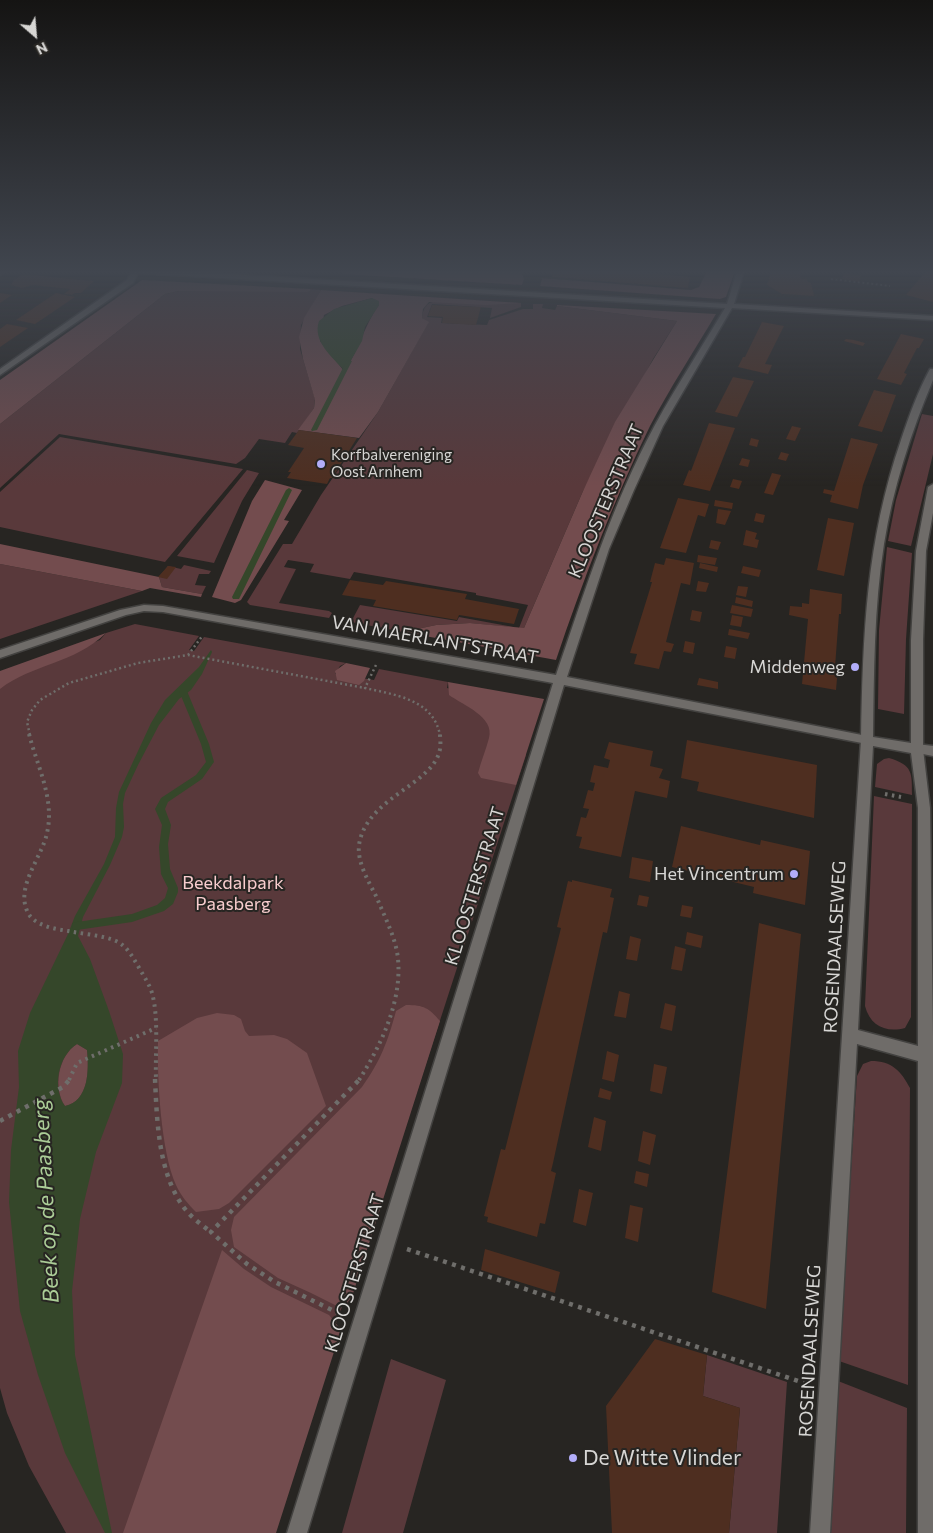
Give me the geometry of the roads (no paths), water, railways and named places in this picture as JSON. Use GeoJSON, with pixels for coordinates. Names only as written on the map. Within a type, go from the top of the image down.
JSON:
{"type":"FeatureCollection","features":[{"type":"Feature","properties":{"kind":"street"},"geometry":{"type":"LineString","coordinates":[[0,373],[43,343]]}},
{"type":"Feature","properties":{"kind":"street","name":"KLOOSTERSTRAAT"},"geometry":{"type":"LineString","coordinates":[[297,1533],[560,680],[604,550],[659,426],[708,343]]}},
{"type":"Feature","properties":{"kind":"street","name":"ROSENDAALSEWEG"},"geometry":{"type":"LineString","coordinates":[[820,1533],[867,740],[869,629],[879,542],[916,410],[933,371]]}},
{"type":"Feature","properties":{"kind":"street"},"geometry":{"type":"LineString","coordinates":[[928,1533],[929,1058],[924,802],[925,750],[918,593],[921,551],[933,487]]}},
{"type":"Feature","properties":{"kind":"street","name":"VAN MAERLANTSTRAAT"},"geometry":{"type":"LineString","coordinates":[[0,654],[124,612],[144,608],[163,608],[560,680],[925,750]]}},
{"type":"Feature","properties":{"kind":"street"},"geometry":{"type":"LineString","coordinates":[[850,1035],[929,1058]]}},
{"type":"Feature","properties":{"kind":"water"},"geometry":{"type":"Polygon","coordinates":[[[321,343],[361,343],[345,371],[321,343]]]}},
{"type":"Feature","properties":{"kind":"water"},"geometry":{"type":"Polygon","coordinates":[[[211,650],[212,652],[202,674],[191,690],[179,699],[159,725],[138,765],[125,793],[122,837],[83,917],[78,936],[90,959],[123,1054],[122,1083],[96,1152],[80,1219],[72,1291],[75,1355],[112,1533],[105,1533],[65,1453],[38,1375],[20,1311],[9,1202],[11,1150],[19,1087],[18,1051],[30,1013],[75,916],[104,864],[115,837],[116,808],[119,792],[151,723],[165,700],[199,667],[211,650]],[[77,1044],[70,1049],[61,1064],[58,1082],[61,1099],[65,1106],[79,1098],[86,1084],[87,1050],[77,1044]]]}},
{"type":"Feature","properties":{"kind":"waterway","name":"Beek op de Paasberg"},"geometry":{"type":"LineString","coordinates":[[314,430],[349,361]]}},
{"type":"Feature","properties":{"kind":"waterway","name":"Beek op de Paasberg"},"geometry":{"type":"LineString","coordinates":[[236,597],[289,490]]}},
{"type":"Feature","properties":{"kind":"waterway","name":"Beek op de Paasberg"},"geometry":{"type":"LineString","coordinates":[[77,926],[101,924],[147,914],[169,901],[173,888],[165,869],[164,844],[167,825],[160,809],[164,800],[199,777],[210,762],[205,744],[183,691]]}},
{"type":"Feature","properties":{"kind":"place","name":"Korfbalvereniging Oost Arnhem"},"geometry":{"type":"Point","coordinates":[321,464]}},
{"type":"Feature","properties":{"kind":"place","name":"Middenweg"},"geometry":{"type":"Point","coordinates":[855,667]}},
{"type":"Feature","properties":{"kind":"place","name":"Het Vincentrum"},"geometry":{"type":"Point","coordinates":[794,874]}},
{"type":"Feature","properties":{"kind":"place","name":"De Witte Vlinder"},"geometry":{"type":"Point","coordinates":[573,1458]}},
{"type":"Feature","properties":{"kind":"park label","name":"Beekdalpark Paasberg"},"geometry":{"type":"Point","coordinates":[233,893]}}]}
